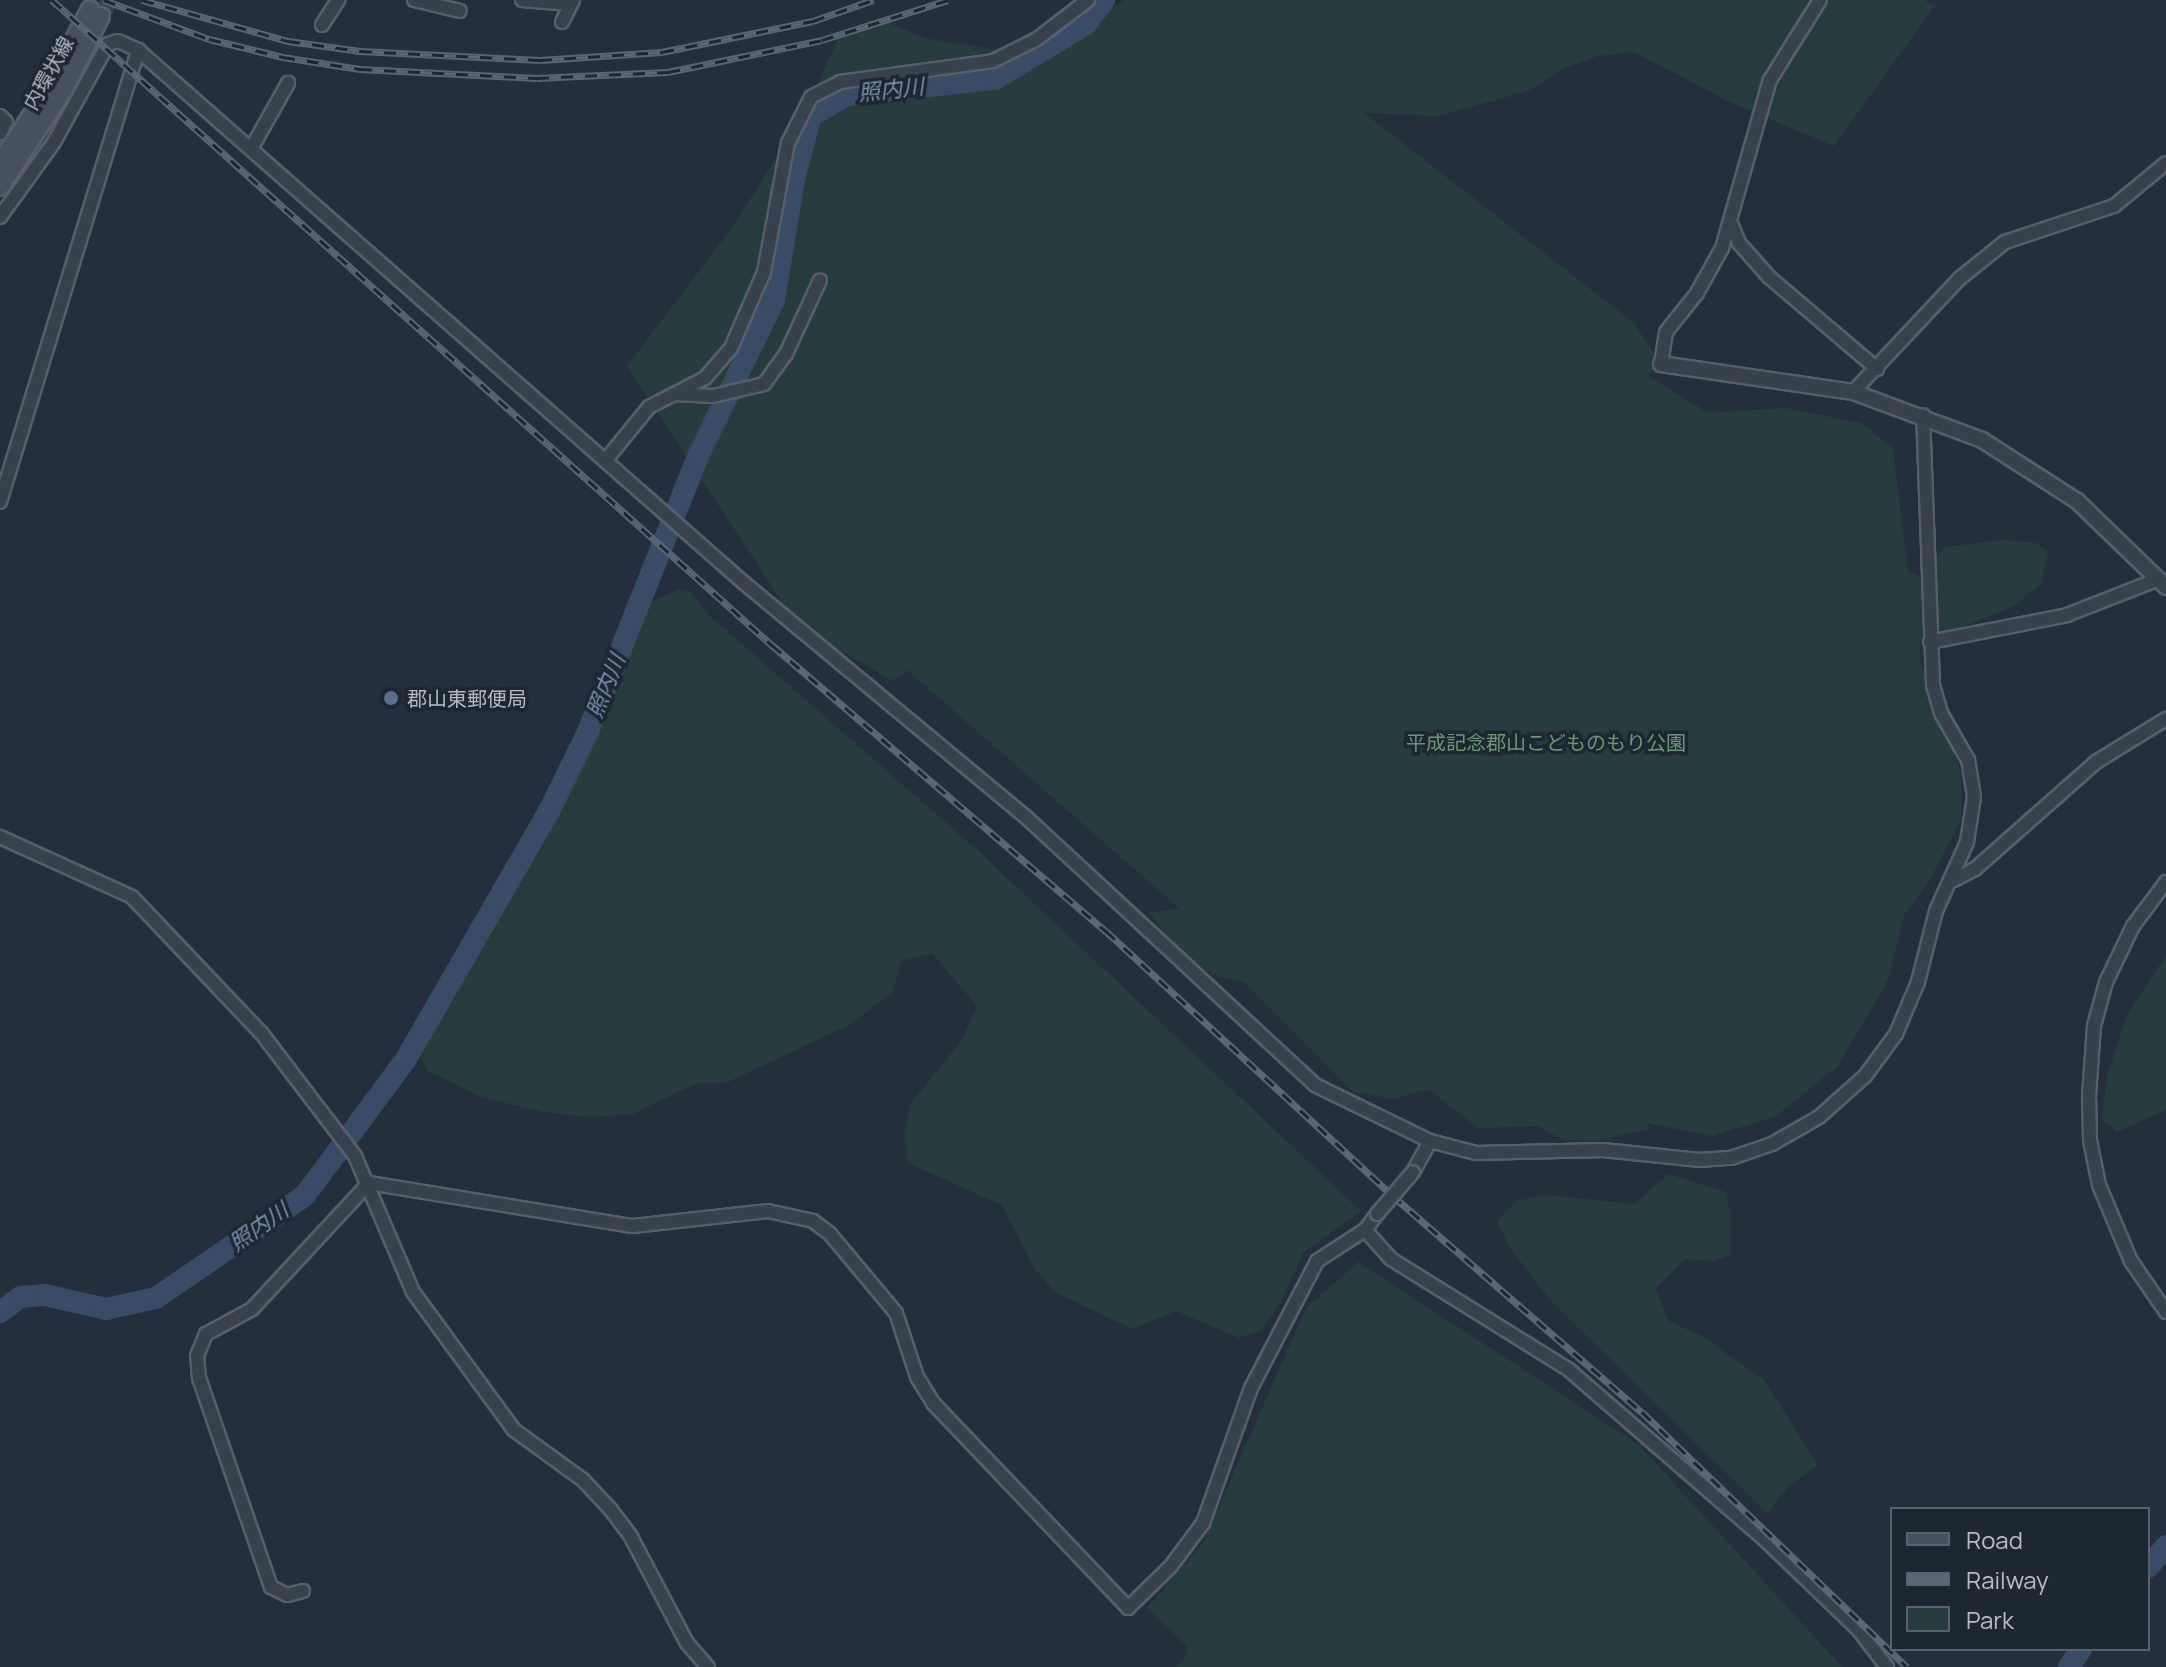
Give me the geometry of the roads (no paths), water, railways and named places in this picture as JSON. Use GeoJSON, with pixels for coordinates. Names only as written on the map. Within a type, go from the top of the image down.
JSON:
{"type":"FeatureCollection","features":[{"type":"Feature","properties":{"kind":"main road","name":"内環状線"},"geometry":{"type":"LineString","coordinates":[[0,163],[96,13],[63,91],[0,187]]}},
{"type":"Feature","properties":{"kind":"street"},"geometry":{"type":"LineString","coordinates":[[322,25],[338,0]]}},
{"type":"Feature","properties":{"kind":"street"},"geometry":{"type":"LineString","coordinates":[[414,0],[460,11]]}},
{"type":"Feature","properties":{"kind":"street"},"geometry":{"type":"LineString","coordinates":[[522,0],[572,2],[562,22]]}},
{"type":"Feature","properties":{"kind":"street"},"geometry":{"type":"LineString","coordinates":[[605,461],[649,407],[714,370],[753,304],[764,272],[788,143],[811,97],[840,82],[993,61],[1037,39],[1088,0]]}},
{"type":"Feature","properties":{"kind":"street"},"geometry":{"type":"LineString","coordinates":[[1820,0],[1770,80],[1731,223],[1697,293],[1663,338],[1661,364],[1853,392],[1923,415],[2005,452],[2053,482],[2105,524],[2163,583],[2067,615],[1930,642]]}},
{"type":"Feature","properties":{"kind":"street"},"geometry":{"type":"LineString","coordinates":[[0,217],[54,142],[108,44],[118,41],[138,50],[605,461],[1028,819],[1315,1085],[1430,1141],[1476,1153],[1603,1150],[1699,1160],[1731,1158],[1772,1144],[1836,1103],[1865,1076],[1896,1034],[1918,982],[1936,911],[1954,880],[1967,842],[1973,782],[1955,731],[1941,713],[1933,685],[1923,415]]}},
{"type":"Feature","properties":{"kind":"street"},"geometry":{"type":"LineString","coordinates":[[0,502],[138,50]]}},
{"type":"Feature","properties":{"kind":"street"},"geometry":{"type":"LineString","coordinates":[[251,149],[288,83]]}},
{"type":"Feature","properties":{"kind":"street"},"geometry":{"type":"LineString","coordinates":[[0,116],[6,122],[0,134]]}},
{"type":"Feature","properties":{"kind":"street"},"geometry":{"type":"LineString","coordinates":[[1853,392],[1927,311],[2005,242],[2114,206],[2166,163]]}},
{"type":"Feature","properties":{"kind":"street"},"geometry":{"type":"LineString","coordinates":[[1731,223],[1739,243],[1769,277],[1877,369]]}},
{"type":"Feature","properties":{"kind":"street"},"geometry":{"type":"LineString","coordinates":[[674,394],[713,396],[764,384],[781,364],[820,280]]}},
{"type":"Feature","properties":{"kind":"street"},"geometry":{"type":"LineString","coordinates":[[1954,880],[1975,869],[2096,762],[2166,719]]}},
{"type":"Feature","properties":{"kind":"street"},"geometry":{"type":"LineString","coordinates":[[0,837],[99,877],[132,897],[262,1034],[345,1142],[413,1292],[514,1430],[583,1480],[611,1510],[631,1537],[687,1643],[708,1667]]}},
{"type":"Feature","properties":{"kind":"street"},"geometry":{"type":"LineString","coordinates":[[2166,882],[2133,926],[2106,982],[2094,1026],[2089,1096],[2090,1140],[2104,1200],[2131,1261],[2166,1312]]}},
{"type":"Feature","properties":{"kind":"street"},"geometry":{"type":"LineString","coordinates":[[366,1184],[633,1226],[768,1211],[813,1221],[830,1234],[896,1313],[917,1377],[933,1403],[1128,1608],[1171,1566],[1203,1523],[1251,1388],[1317,1261],[1365,1230],[1413,1172],[1430,1141]]}},
{"type":"Feature","properties":{"kind":"street"},"geometry":{"type":"LineString","coordinates":[[303,1591],[287,1595],[271,1587],[199,1378],[197,1356],[206,1334],[252,1309],[366,1184]]}},
{"type":"Feature","properties":{"kind":"street"},"geometry":{"type":"LineString","coordinates":[[1365,1230],[1391,1259],[1569,1370],[1763,1538],[1887,1667]]}},
{"type":"Feature","properties":{"kind":"street"},"geometry":{"type":"LineString","coordinates":[[1869,1646],[1874,1667]]}},
{"type":"Feature","properties":{"kind":"waterway","name":"照内川"},"geometry":{"type":"LineString","coordinates":[[0,1312],[21,1297],[45,1295],[106,1309],[156,1298],[303,1197],[406,1059],[549,811],[587,734],[699,454],[774,300],[794,179],[811,116],[847,95],[995,79],[1086,24],[1104,0]]}},
{"type":"Feature","properties":{"kind":"waterway"},"geometry":{"type":"LineString","coordinates":[[2150,1565],[2166,1546]]}},
{"type":"Feature","properties":{"kind":"waterway"},"geometry":{"type":"LineString","coordinates":[[2069,1667],[2080,1651]]}},
{"type":"Feature","properties":{"kind":"tunnel"},"geometry":{"type":"LineString","coordinates":[[101,16],[110,0]]}},
{"type":"Feature","properties":{"kind":"railway"},"geometry":{"type":"LineString","coordinates":[[52,0],[772,645],[1106,931],[1392,1195],[1642,1412],[1890,1651]]}},
{"type":"Feature","properties":{"kind":"railway"},"geometry":{"type":"LineString","coordinates":[[104,0],[209,39],[283,57],[360,69],[537,78],[668,72],[822,40],[948,0]]}},
{"type":"Feature","properties":{"kind":"railway"},"geometry":{"type":"LineString","coordinates":[[142,0],[288,41],[360,51],[540,60],[662,52],[813,21],[873,0]]}},
{"type":"Feature","properties":{"kind":"railway"},"geometry":{"type":"LineString","coordinates":[[1890,1651],[1907,1667]]}},
{"type":"Feature","properties":{"kind":"place","name":"郡山東郵便局"},"geometry":{"type":"Point","coordinates":[391,698]}},
{"type":"Feature","properties":{"kind":"park label","name":"平成記念郡山こどものもり公園"},"geometry":{"type":"Point","coordinates":[1546,742]}}]}
